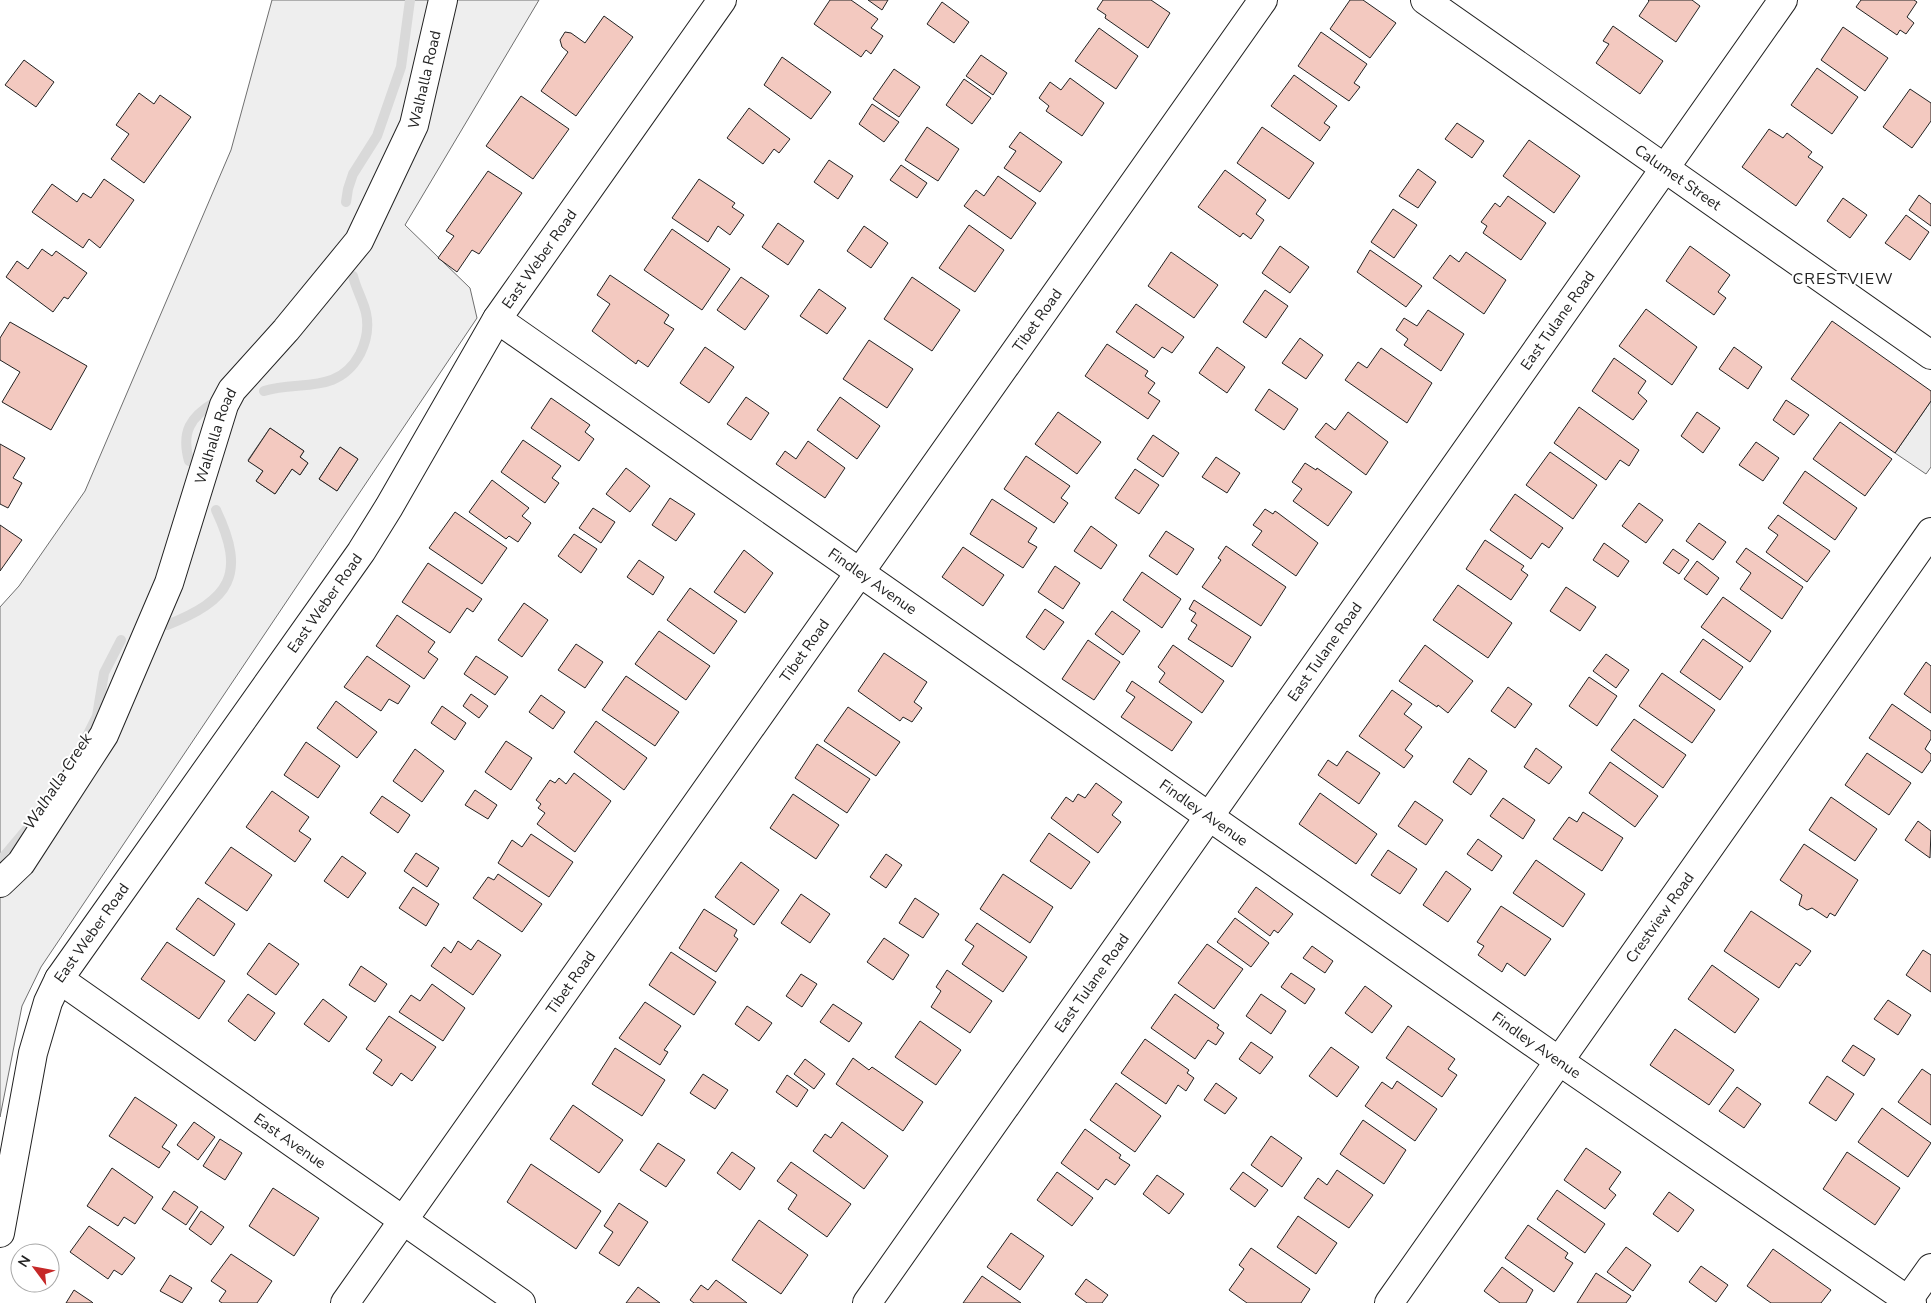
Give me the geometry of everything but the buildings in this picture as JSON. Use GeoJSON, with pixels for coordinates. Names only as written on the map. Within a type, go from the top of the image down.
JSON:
{"type":"FeatureCollection","features":[{"type":"Feature","properties":{"kind":"street","name":"Walhalla Road"},"geometry":{"type":"LineString","coordinates":[[0,883],[21,863],[104,735],[168,583],[224,405],[232,390],[286,330],[359,241],[414,125],[443,0]]}},
{"type":"Feature","properties":{"kind":"street","name":"East Weber Road"},"geometry":{"type":"LineString","coordinates":[[0,1233],[33,1053],[51,993],[59,979],[361,552],[497,319],[722,0]]}},
{"type":"Feature","properties":{"kind":"street","name":"Tibet Road"},"geometry":{"type":"LineString","coordinates":[[345,1303],[1263,0]]}},
{"type":"Feature","properties":{"kind":"street","name":"Calumet Street"},"geometry":{"type":"LineString","coordinates":[[1425,0],[1664,170],[1761,235],[1931,355]]}},
{"type":"Feature","properties":{"kind":"street","name":"East Tulane Road"},"geometry":{"type":"LineString","coordinates":[[867,1303],[1783,0]]}},
{"type":"Feature","properties":{"kind":"street","name":"Findley Avenue"},"geometry":{"type":"LineString","coordinates":[[497,319],[1210,815],[1559,1061],[1909,1302]]}},
{"type":"Feature","properties":{"kind":"street","name":"Crestview Road"},"geometry":{"type":"LineString","coordinates":[[1389,1303],[1931,532]]}},
{"type":"Feature","properties":{"kind":"street","name":"East Avenue"},"geometry":{"type":"LineString","coordinates":[[59,979],[521,1303]]}},
{"type":"Feature","properties":{"kind":"street"},"geometry":{"type":"LineString","coordinates":[[1909,1302],[1931,1268]]}},
{"type":"Feature","properties":{"kind":"shaded area"},"geometry":{"type":"Polygon","coordinates":[[[272,0],[539,0],[405,225],[470,288],[477,318],[41,967],[22,1006],[0,1117],[0,607],[19,586],[85,491],[231,150],[272,0]],[[270,428],[248,460],[263,471],[256,481],[275,494],[292,469],[300,475],[308,463],[300,457],[304,451],[270,428]],[[340,447],[319,479],[337,491],[358,459],[340,447]]]}},
{"type":"Feature","properties":{"kind":"shaded area"},"geometry":{"type":"Polygon","coordinates":[[[1931,401],[1931,467],[1926,474],[1895,453],[1931,401]]]}},
{"type":"Feature","properties":{"kind":"waterway","name":"Walhalla Creek"},"geometry":{"type":"LineString","coordinates":[[346,202],[353,174],[377,136],[401,67],[410,0]]}},
{"type":"Feature","properties":{"kind":"waterway","name":"Walhalla Creek"},"geometry":{"type":"LineString","coordinates":[[264,391],[329,381],[341,376],[351,367],[362,349],[367,324],[365,308],[353,276]]}},
{"type":"Feature","properties":{"kind":"waterway"},"geometry":{"type":"LineString","coordinates":[[189,461],[186,442],[190,426],[199,413],[215,402]]}},
{"type":"Feature","properties":{"kind":"waterway"},"geometry":{"type":"LineString","coordinates":[[167,625],[206,606],[218,595],[227,582],[231,568],[230,552],[216,510]]}},
{"type":"Feature","properties":{"kind":"waterway","name":"Walhalla Creek"},"geometry":{"type":"LineString","coordinates":[[82,746],[97,716],[104,673],[121,640]]}},
{"type":"Feature","properties":{"kind":"waterway","name":"Walhalla Creek"},"geometry":{"type":"LineString","coordinates":[[0,861],[32,823]]}},
{"type":"Feature","properties":{"kind":"district","name":"CRESTVIEW"},"geometry":{"type":"Point","coordinates":[1843,278]}}]}
